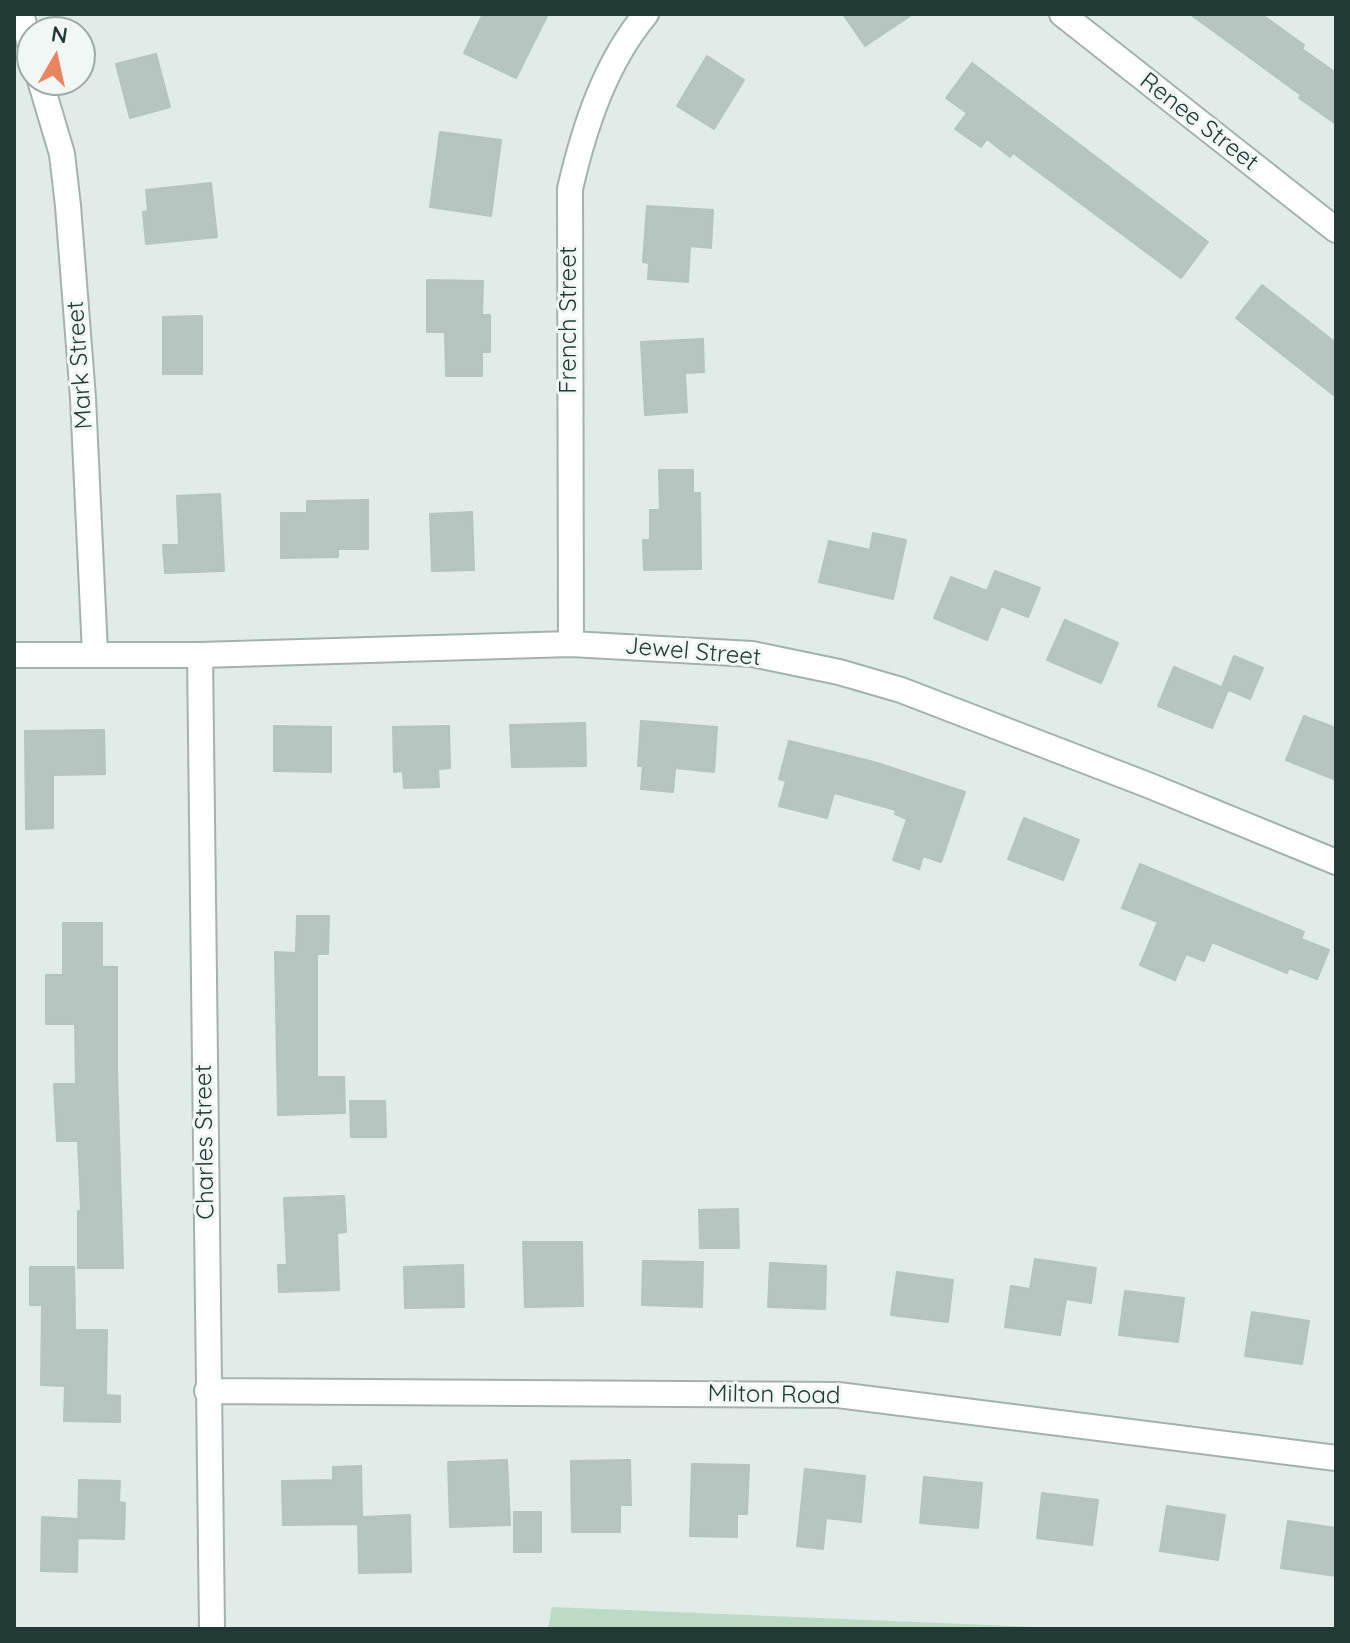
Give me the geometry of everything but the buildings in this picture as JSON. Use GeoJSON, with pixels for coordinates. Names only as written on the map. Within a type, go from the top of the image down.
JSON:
{"type":"FeatureCollection","features":[{"type":"Feature","properties":{"kind":"street","name":"French Street"},"geometry":{"type":"LineString","coordinates":[[571,644],[570,189],[579,148],[604,83],[646,14]]}},
{"type":"Feature","properties":{"kind":"street","name":"Renee Street"},"geometry":{"type":"LineString","coordinates":[[1062,14],[1336,230]]}},
{"type":"Feature","properties":{"kind":"street","name":"Mark Street"},"geometry":{"type":"LineString","coordinates":[[45,96],[62,154],[68,206],[83,398],[95,653]]}},
{"type":"Feature","properties":{"kind":"street","name":"Jewel Street"},"geometry":{"type":"LineString","coordinates":[[14,655],[200,655],[571,644],[752,654],[839,672],[901,690],[1336,862]]}},
{"type":"Feature","properties":{"kind":"street","name":"Charles Street"},"geometry":{"type":"LineString","coordinates":[[200,655],[212,1629]]}},
{"type":"Feature","properties":{"kind":"street","name":"Milton Road"},"geometry":{"type":"LineString","coordinates":[[207,1391],[838,1395],[1336,1458]]}},
{"type":"Feature","properties":{"kind":"green space"},"geometry":{"type":"Polygon","coordinates":[[[552,1607],[1084,1629],[548,1629],[552,1607]]]}}]}
